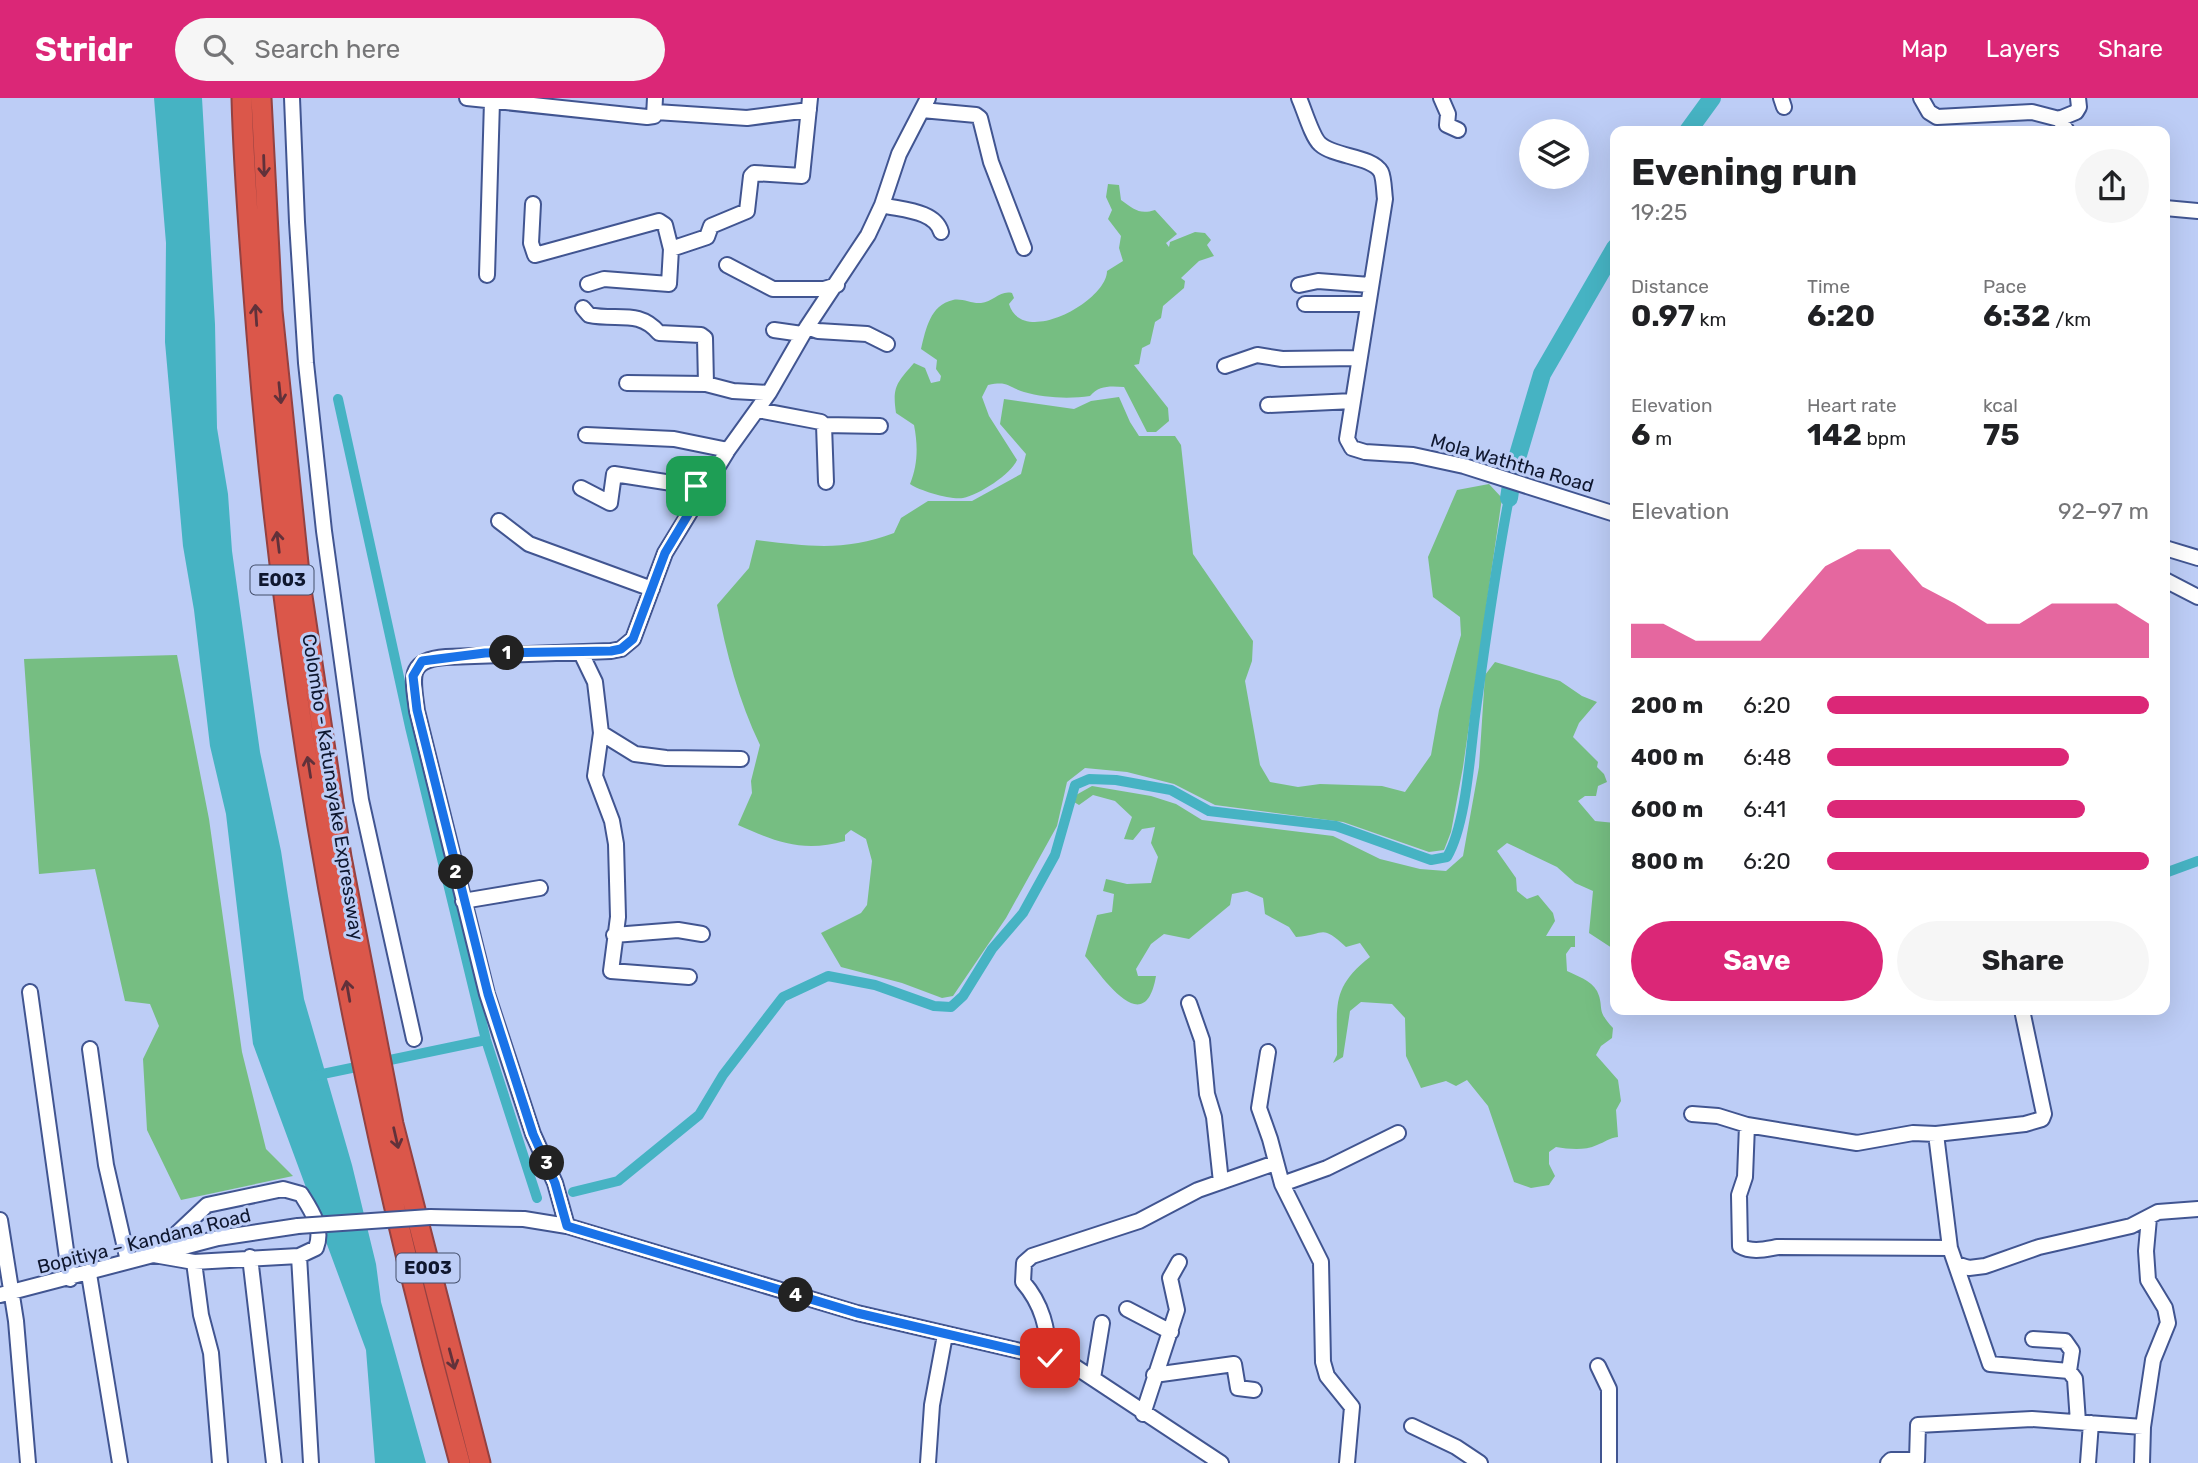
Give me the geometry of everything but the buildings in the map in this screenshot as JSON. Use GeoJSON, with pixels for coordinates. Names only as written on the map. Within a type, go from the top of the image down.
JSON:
{"type":"FeatureCollection","features":[{"type":"Feature","properties":{"kind":"highway","name":"Colombo - Katunayake Expressway"},"geometry":{"type":"LineString","coordinates":[[242,98],[243,153],[266,444],[287,620],[316,816],[372,1065],[414,1286],[460,1463]]}},
{"type":"Feature","properties":{"kind":"highway","name":"Colombo - Katunayake Expressway"},"geometry":{"type":"LineString","coordinates":[[261,98],[272,311],[300,583],[372,1065],[480,1463]]}},
{"type":"Feature","properties":{"kind":"street"},"geometry":{"type":"LineString","coordinates":[[292,98],[306,363],[324,531],[360,800],[414,1039]]}},
{"type":"Feature","properties":{"kind":"street"},"geometry":{"type":"LineString","coordinates":[[467,98],[647,117],[654,116],[656,105],[747,118],[809,104],[802,176],[754,173],[751,176],[747,211],[711,226],[707,237],[671,249]]}},
{"type":"Feature","properties":{"kind":"street","name":"Mola Waththa Road"},"geometry":{"type":"LineString","coordinates":[[1299,98],[1319,143],[1337,153],[1372,164],[1381,172],[1385,199],[1347,439],[1352,448],[1365,452],[1413,455],[1512,480],[1610,512]]}},
{"type":"Feature","properties":{"kind":"street"},"geometry":{"type":"LineString","coordinates":[[1441,98],[1448,114],[1447,125],[1458,130]]}},
{"type":"Feature","properties":{"kind":"street"},"geometry":{"type":"LineString","coordinates":[[1921,98],[1929,112],[1937,117],[2032,112],[2063,125],[2079,107],[2078,98]]}},
{"type":"Feature","properties":{"kind":"street"},"geometry":{"type":"LineString","coordinates":[[487,275],[492,101]]}},
{"type":"Feature","properties":{"kind":"street"},"geometry":{"type":"LineString","coordinates":[[567,1226],[555,1183],[533,1134],[500,1033],[463,901],[417,710],[413,676],[416,667],[422,661],[446,657],[582,653],[611,651],[628,645],[636,633],[665,553],[728,450],[758,410],[804,331],[868,235],[882,205],[898,154],[925,104],[980,118],[991,162],[1024,248]]}},
{"type":"Feature","properties":{"kind":"street"},"geometry":{"type":"LineString","coordinates":[[533,204],[531,243],[535,255],[659,221],[665,225],[671,249],[669,284],[604,279],[588,284]]}},
{"type":"Feature","properties":{"kind":"street"},"geometry":{"type":"LineString","coordinates":[[882,205],[925,215],[939,225],[941,232]]}},
{"type":"Feature","properties":{"kind":"street"},"geometry":{"type":"LineString","coordinates":[[2170,208],[2198,211]]}},
{"type":"Feature","properties":{"kind":"street"},"geometry":{"type":"LineString","coordinates":[[727,265],[773,289],[824,289],[837,285]]}},
{"type":"Feature","properties":{"kind":"street"},"geometry":{"type":"LineString","coordinates":[[1299,285],[1318,281],[1370,285]]}},
{"type":"Feature","properties":{"kind":"street"},"geometry":{"type":"LineString","coordinates":[[1305,304],[1367,304]]}},
{"type":"Feature","properties":{"kind":"street"},"geometry":{"type":"LineString","coordinates":[[583,308],[589,315],[601,318],[649,321],[659,333],[701,335],[705,338],[706,384]]}},
{"type":"Feature","properties":{"kind":"street"},"geometry":{"type":"LineString","coordinates":[[774,330],[867,334],[887,344]]}},
{"type":"Feature","properties":{"kind":"street"},"geometry":{"type":"LineString","coordinates":[[1225,366],[1257,355],[1282,359],[1359,358]]}},
{"type":"Feature","properties":{"kind":"street"},"geometry":{"type":"LineString","coordinates":[[627,383],[706,384],[733,391],[769,393]]}},
{"type":"Feature","properties":{"kind":"street"},"geometry":{"type":"LineString","coordinates":[[1268,405],[1353,401]]}},
{"type":"Feature","properties":{"kind":"street"},"geometry":{"type":"LineString","coordinates":[[758,410],[821,422],[824,425],[880,426]]}},
{"type":"Feature","properties":{"kind":"street"},"geometry":{"type":"LineString","coordinates":[[824,425],[826,481]]}},
{"type":"Feature","properties":{"kind":"street"},"geometry":{"type":"LineString","coordinates":[[586,435],[674,439],[728,450]]}},
{"type":"Feature","properties":{"kind":"street"},"geometry":{"type":"LineString","coordinates":[[581,488],[610,503],[614,474],[704,488]]}},
{"type":"Feature","properties":{"kind":"street"},"geometry":{"type":"LineString","coordinates":[[499,521],[529,544],[652,589]]}},
{"type":"Feature","properties":{"kind":"street"},"geometry":{"type":"LineString","coordinates":[[2170,550],[2198,558]]}},
{"type":"Feature","properties":{"kind":"street"},"geometry":{"type":"LineString","coordinates":[[2170,583],[2198,597]]}},
{"type":"Feature","properties":{"kind":"street"},"geometry":{"type":"LineString","coordinates":[[582,653],[595,682],[601,733],[595,776],[612,821],[616,845],[618,917],[611,971],[689,977]]}},
{"type":"Feature","properties":{"kind":"street"},"geometry":{"type":"LineString","coordinates":[[601,733],[635,754],[666,758],[741,759]]}},
{"type":"Feature","properties":{"kind":"street"},"geometry":{"type":"LineString","coordinates":[[463,901],[540,888]]}},
{"type":"Feature","properties":{"kind":"street"},"geometry":{"type":"LineString","coordinates":[[614,934],[678,930],[702,934]]}},
{"type":"Feature","properties":{"kind":"street"},"geometry":{"type":"LineString","coordinates":[[30,992],[70,1279]]}},
{"type":"Feature","properties":{"kind":"street"},"geometry":{"type":"LineString","coordinates":[[1189,1003],[1202,1040],[1207,1094],[1214,1117],[1221,1182]]}},
{"type":"Feature","properties":{"kind":"street"},"geometry":{"type":"LineString","coordinates":[[1692,1114],[1718,1116],[1747,1125],[1857,1143],[1913,1133],[1936,1134],[2025,1124],[2042,1119],[2044,1114],[2023,1015]]}},
{"type":"Feature","properties":{"kind":"street"},"geometry":{"type":"LineString","coordinates":[[90,1049],[106,1165],[128,1261]]}},
{"type":"Feature","properties":{"kind":"street"},"geometry":{"type":"LineString","coordinates":[[1268,1052],[1259,1108],[1282,1184],[1321,1262],[1323,1362],[1328,1376],[1352,1407],[1347,1463]]}},
{"type":"Feature","properties":{"kind":"street"},"geometry":{"type":"LineString","coordinates":[[1747,1125],[1745,1177],[1739,1195],[1740,1246],[1754,1250],[1778,1247],[1950,1248]]}},
{"type":"Feature","properties":{"kind":"street"},"geometry":{"type":"LineString","coordinates":[[1282,1184],[1327,1168],[1398,1133]]}},
{"type":"Feature","properties":{"kind":"street"},"geometry":{"type":"LineString","coordinates":[[1936,1134],[1950,1248],[1990,1364],[2069,1371]]}},
{"type":"Feature","properties":{"kind":"street"},"geometry":{"type":"LineString","coordinates":[[1050,1358],[1046,1324],[1035,1296],[1023,1282],[1024,1263],[1032,1256],[1139,1221],[1198,1190],[1275,1163]]}},
{"type":"Feature","properties":{"kind":"street"},"geometry":{"type":"LineString","coordinates":[[283,1189],[301,1194],[314,1214],[320,1238],[316,1248],[299,1256],[194,1262],[154,1255],[207,1205],[283,1189]]}},
{"type":"Feature","properties":{"kind":"street"},"geometry":{"type":"LineString","coordinates":[[1956,1265],[1969,1268],[1985,1266],[2039,1247],[2131,1226],[2158,1212],[2198,1209]]}},
{"type":"Feature","properties":{"kind":"street","name":"Bopitiya – Kandana Road"},"geometry":{"type":"LineString","coordinates":[[6,1294],[218,1238],[298,1226],[430,1217],[524,1219],[567,1226],[857,1313],[1074,1366],[1221,1463]]}},
{"type":"Feature","properties":{"kind":"street"},"geometry":{"type":"LineString","coordinates":[[2142,1463],[2143,1427],[2153,1360],[2168,1323],[2165,1308],[2148,1280],[2146,1251],[2150,1218]]}},
{"type":"Feature","properties":{"kind":"street"},"geometry":{"type":"LineString","coordinates":[[0,1220],[6,1294],[16,1321],[28,1463]]}},
{"type":"Feature","properties":{"kind":"street"},"geometry":{"type":"LineString","coordinates":[[299,1256],[311,1463]]}},
{"type":"Feature","properties":{"kind":"street"},"geometry":{"type":"LineString","coordinates":[[250,1257],[274,1463]]}},
{"type":"Feature","properties":{"kind":"street"},"geometry":{"type":"LineString","coordinates":[[194,1262],[201,1315],[211,1353],[220,1463]]}},
{"type":"Feature","properties":{"kind":"street"},"geometry":{"type":"LineString","coordinates":[[1143,1414],[1153,1375],[1177,1310],[1170,1279],[1178,1262]]}},
{"type":"Feature","properties":{"kind":"street"},"geometry":{"type":"LineString","coordinates":[[89,1274],[120,1463]]}},
{"type":"Feature","properties":{"kind":"street"},"geometry":{"type":"LineString","coordinates":[[1127,1309],[1171,1332]]}},
{"type":"Feature","properties":{"kind":"street"},"geometry":{"type":"LineString","coordinates":[[1093,1378],[1101,1323]]}},
{"type":"Feature","properties":{"kind":"street"},"geometry":{"type":"LineString","coordinates":[[928,1463],[932,1405],[945,1335]]}},
{"type":"Feature","properties":{"kind":"street"},"geometry":{"type":"LineString","coordinates":[[2033,1339],[2065,1341],[2071,1351],[2069,1371],[2075,1379],[2084,1422],[2088,1463]]}},
{"type":"Feature","properties":{"kind":"street"},"geometry":{"type":"LineString","coordinates":[[1153,1375],[1234,1364],[1238,1388],[1254,1390]]}},
{"type":"Feature","properties":{"kind":"street"},"geometry":{"type":"LineString","coordinates":[[1598,1366],[1609,1389],[1609,1463]]}},
{"type":"Feature","properties":{"kind":"street"},"geometry":{"type":"LineString","coordinates":[[1888,1463],[1891,1460],[1917,1460],[1919,1425],[2032,1419],[2143,1427]]}},
{"type":"Feature","properties":{"kind":"street"},"geometry":{"type":"LineString","coordinates":[[1412,1426],[1456,1447],[1480,1463]]}},
{"type":"Feature","properties":{"kind":"shaded area"},"geometry":{"type":"Polygon","coordinates":[[[154,98],[202,98],[215,324],[217,428],[228,494],[232,551],[260,752],[281,851],[304,999],[352,1165],[376,1264],[381,1302],[426,1463],[375,1463],[366,1350],[253,1044],[226,814],[210,746],[194,610],[183,546],[165,342],[166,243],[154,98]]]}},
{"type":"Feature","properties":{"kind":"shaded area"},"geometry":{"type":"Polygon","coordinates":[[[1108,184],[1119,185],[1121,200],[1133,208],[1145,212],[1155,210],[1177,234],[1166,243],[1169,247],[1170,242],[1195,232],[1205,233],[1211,240],[1207,245],[1214,256],[1199,261],[1181,278],[1185,281],[1184,288],[1163,306],[1161,318],[1155,322],[1150,344],[1142,348],[1139,364],[1134,365],[1168,408],[1169,421],[1156,432],[1147,432],[1124,387],[1106,387],[1090,396],[1066,398],[1032,394],[1003,384],[988,385],[982,397],[989,416],[1017,460],[1014,466],[994,483],[963,498],[951,498],[910,484],[916,462],[914,425],[896,413],[895,391],[914,363],[925,368],[931,383],[940,381],[941,376],[936,369],[937,360],[921,349],[934,312],[953,300],[981,303],[1012,293],[1014,298],[1009,304],[1017,316],[1030,322],[1046,321],[1063,315],[1094,295],[1103,283],[1107,271],[1123,261],[1119,248],[1121,236],[1108,219],[1112,210],[1106,197],[1108,184]]]}},
{"type":"Feature","properties":{"kind":"shaded area"},"geometry":{"type":"Polygon","coordinates":[[[1119,397],[1139,436],[1175,436],[1181,445],[1193,554],[1253,641],[1252,661],[1245,681],[1260,765],[1270,782],[1298,787],[1320,784],[1382,786],[1405,792],[1431,755],[1439,710],[1461,635],[1460,617],[1433,597],[1428,557],[1457,490],[1489,484],[1502,498],[1463,767],[1451,832],[1444,850],[1429,852],[1343,822],[1215,805],[1174,784],[1127,772],[1085,768],[1067,782],[1057,826],[1006,918],[953,996],[942,998],[902,983],[841,967],[821,933],[861,913],[867,905],[872,861],[866,839],[851,830],[845,835],[845,841],[803,846],[777,841],[738,825],[752,793],[751,781],[760,745],[734,677],[717,605],[749,568],[756,540],[825,546],[876,539],[894,533],[901,518],[928,501],[972,501],[1021,474],[1026,454],[1000,424],[1004,399],[1074,409],[1091,401],[1119,397]]]}},
{"type":"Feature","properties":{"kind":"shaded area"},"geometry":{"type":"Polygon","coordinates":[[[177,655],[209,819],[242,1052],[266,1149],[293,1176],[181,1200],[147,1130],[143,1059],[159,1026],[150,1004],[125,1001],[95,869],[39,874],[24,659],[177,655]]]}},
{"type":"Feature","properties":{"kind":"shaded area"},"geometry":{"type":"Polygon","coordinates":[[[1495,662],[1560,681],[1582,696],[1597,702],[1579,723],[1573,737],[1598,762],[1597,767],[1607,782],[1598,786],[1596,796],[1585,796],[1578,801],[1595,821],[1610,822],[1610,947],[1589,933],[1593,891],[1575,883],[1557,867],[1507,843],[1497,851],[1516,878],[1517,891],[1527,899],[1538,895],[1553,913],[1555,921],[1546,936],[1575,936],[1575,947],[1571,947],[1566,954],[1567,971],[1594,987],[1604,1017],[1613,1028],[1612,1038],[1601,1046],[1596,1055],[1618,1080],[1621,1101],[1616,1110],[1618,1137],[1587,1148],[1556,1147],[1549,1152],[1549,1164],[1555,1176],[1549,1185],[1531,1188],[1514,1182],[1488,1106],[1467,1080],[1456,1086],[1446,1081],[1421,1088],[1406,1056],[1405,1018],[1392,1004],[1361,1002],[1350,1011],[1343,1057],[1333,1063],[1337,1055],[1338,1000],[1348,979],[1370,957],[1360,943],[1346,947],[1331,935],[1322,932],[1296,937],[1289,927],[1265,914],[1263,898],[1247,891],[1232,894],[1230,905],[1189,939],[1164,934],[1151,944],[1136,969],[1138,976],[1156,976],[1151,994],[1143,1003],[1134,1004],[1124,999],[1085,956],[1097,915],[1112,912],[1114,894],[1103,891],[1106,879],[1127,884],[1151,883],[1158,857],[1151,843],[1155,827],[1142,829],[1133,840],[1124,839],[1132,817],[1115,801],[1093,795],[1079,805],[1074,802],[1076,795],[1092,786],[1151,796],[1176,804],[1202,820],[1333,836],[1380,859],[1420,869],[1446,871],[1463,856],[1479,767],[1485,675],[1495,662]]]}},
{"type":"Feature","properties":{"kind":"waterway"},"geometry":{"type":"LineString","coordinates":[[1692,126],[1712,98]]}},
{"type":"Feature","properties":{"kind":"waterway"},"geometry":{"type":"LineString","coordinates":[[1509,498],[1513,472],[1542,374],[1610,257]]}},
{"type":"Feature","properties":{"kind":"waterway"},"geometry":{"type":"LineString","coordinates":[[338,399],[410,727],[486,1040],[537,1198]]}},
{"type":"Feature","properties":{"kind":"waterway"},"geometry":{"type":"LineString","coordinates":[[573,1192],[618,1181],[699,1115],[723,1075],[783,997],[828,976],[875,985],[934,1006],[951,1007],[963,996],[992,949],[1023,913],[1055,855],[1075,785],[1089,779],[1116,780],[1171,790],[1209,811],[1336,826],[1431,860],[1447,857],[1463,808],[1490,607],[1509,498]]}},
{"type":"Feature","properties":{"kind":"waterway"},"geometry":{"type":"LineString","coordinates":[[2170,871],[2198,861]]}},
{"type":"Feature","properties":{"kind":"waterway"},"geometry":{"type":"LineString","coordinates":[[313,1076],[486,1040]]}},
{"type":"Feature","properties":{"kind":"route"},"geometry":{"type":"LineString","coordinates":[[696,486],[704,488],[665,553],[636,633],[628,645],[611,651],[582,653],[485,653],[431,658],[422,661],[413,676],[417,710],[472,938],[533,1134],[555,1183],[567,1226],[857,1313],[1050,1358]]}}]}
